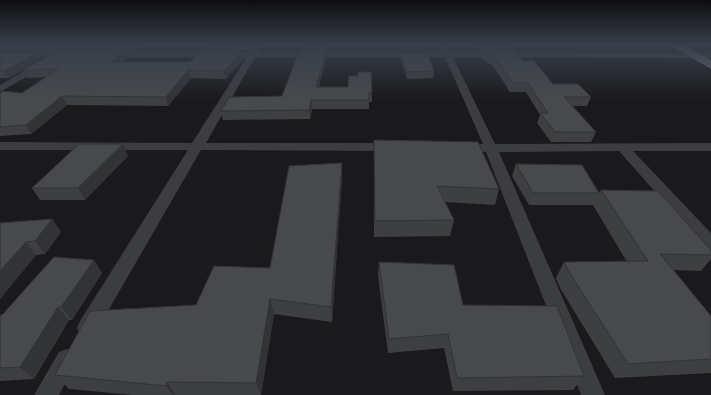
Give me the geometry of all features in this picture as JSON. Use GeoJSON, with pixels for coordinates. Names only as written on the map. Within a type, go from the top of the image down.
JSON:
{"type":"FeatureCollection","features":[{"type":"Feature","properties":{"kind":"street"},"geometry":{"type":"LineString","coordinates":[[0,89],[42,63]]}},
{"type":"Feature","properties":{"kind":"street"},"geometry":{"type":"LineString","coordinates":[[46,395],[247,63]]}},
{"type":"Feature","properties":{"kind":"street"},"geometry":{"type":"LineString","coordinates":[[452,63],[490,148],[593,395]]}},
{"type":"Feature","properties":{"kind":"street"},"geometry":{"type":"LineString","coordinates":[[0,146],[407,147]]}},
{"type":"Feature","properties":{"kind":"street"},"geometry":{"type":"LineString","coordinates":[[445,148],[711,147]]}},
{"type":"Feature","properties":{"kind":"street"},"geometry":{"type":"LineString","coordinates":[[623,148],[711,244]]}},
{"type":"Feature","properties":{"kind":"building"},"geometry":{"type":"Polygon","coordinates":[[[0,63],[19,63],[5,71],[0,71],[0,63]]]}},
{"type":"Feature","properties":{"kind":"building"},"geometry":{"type":"Polygon","coordinates":[[[35,63],[231,63],[224,71],[188,70],[166,97],[62,96],[26,125],[0,127],[0,93],[3,91],[22,93],[58,69],[23,70],[35,63]]]}},
{"type":"Feature","properties":{"kind":"building"},"geometry":{"type":"Polygon","coordinates":[[[294,63],[323,63],[316,87],[348,87],[349,76],[358,76],[358,72],[371,72],[372,93],[369,93],[369,100],[311,100],[309,110],[221,111],[229,97],[282,96],[294,63]]]}},
{"type":"Feature","properties":{"kind":"building"},"geometry":{"type":"Polygon","coordinates":[[[404,63],[431,63],[434,71],[407,72],[404,63]]]}},
{"type":"Feature","properties":{"kind":"building"},"geometry":{"type":"Polygon","coordinates":[[[499,63],[536,63],[553,84],[578,84],[591,97],[564,97],[596,132],[555,132],[540,113],[548,113],[528,83],[513,83],[499,63]]]}},
{"type":"Feature","properties":{"kind":"building"},"geometry":{"type":"Polygon","coordinates":[[[374,140],[478,142],[499,189],[437,186],[454,220],[375,221],[374,140]]]}},
{"type":"Feature","properties":{"kind":"building"},"geometry":{"type":"Polygon","coordinates":[[[79,144],[123,144],[78,188],[32,188],[79,144]]]}},
{"type":"Feature","properties":{"kind":"building"},"geometry":{"type":"Polygon","coordinates":[[[342,163],[331,307],[270,299],[256,383],[167,382],[166,386],[55,375],[90,311],[196,305],[214,266],[270,268],[289,166],[342,163]]]}},
{"type":"Feature","properties":{"kind":"building"},"geometry":{"type":"Polygon","coordinates":[[[516,164],[582,165],[599,193],[533,193],[516,164]]]}},
{"type":"Feature","properties":{"kind":"building"},"geometry":{"type":"Polygon","coordinates":[[[601,190],[658,191],[711,250],[711,255],[660,254],[711,316],[711,359],[628,364],[564,262],[648,261],[601,190]]]}},
{"type":"Feature","properties":{"kind":"building"},"geometry":{"type":"Polygon","coordinates":[[[52,219],[35,241],[26,242],[0,271],[0,223],[52,219]]]}},
{"type":"Feature","properties":{"kind":"building"},"geometry":{"type":"Polygon","coordinates":[[[54,257],[94,260],[61,307],[58,307],[20,367],[0,368],[0,315],[2,315],[54,257]]]}},
{"type":"Feature","properties":{"kind":"building"},"geometry":{"type":"Polygon","coordinates":[[[379,262],[454,265],[463,305],[557,306],[584,376],[457,378],[448,334],[389,339],[379,262]]]}}]}
